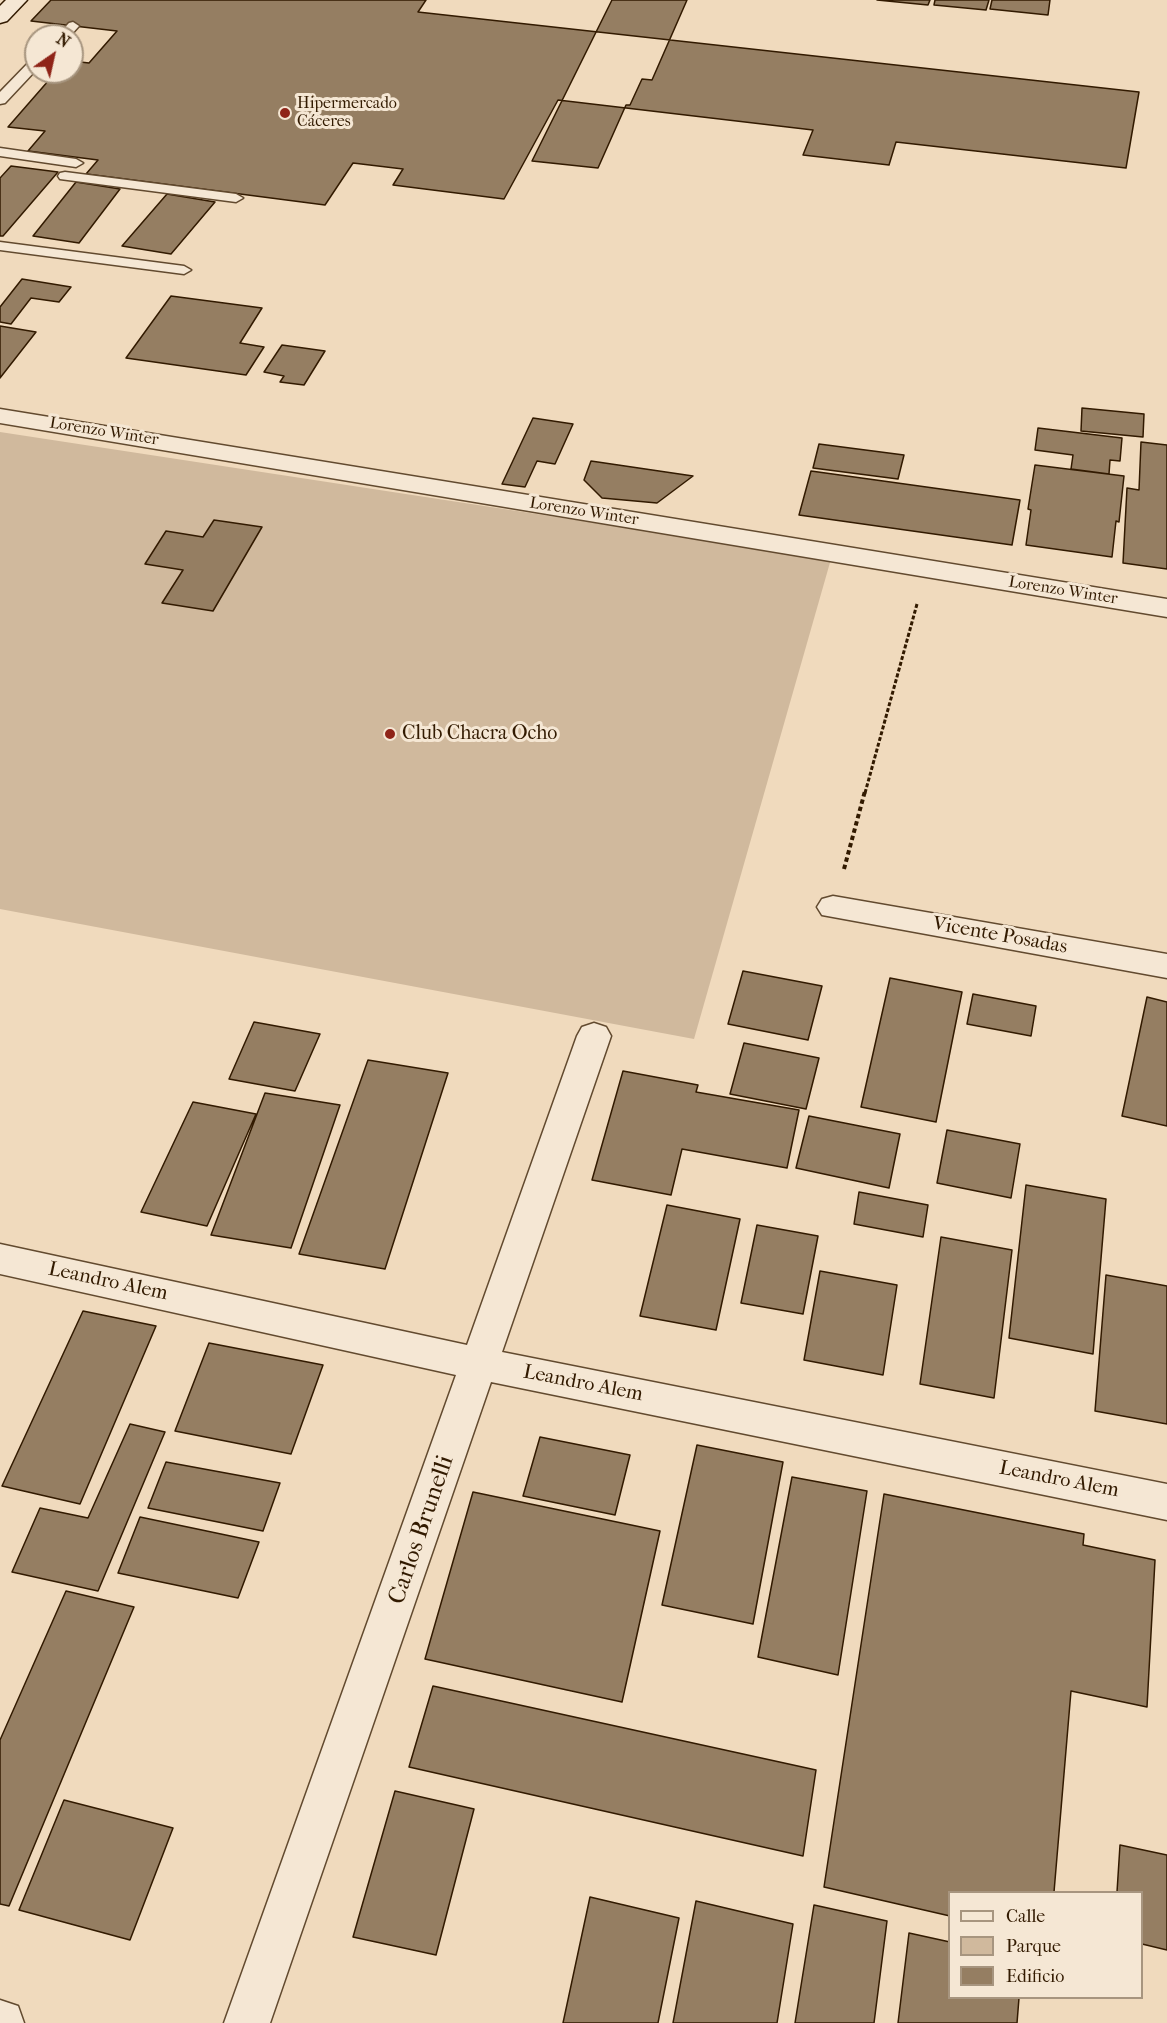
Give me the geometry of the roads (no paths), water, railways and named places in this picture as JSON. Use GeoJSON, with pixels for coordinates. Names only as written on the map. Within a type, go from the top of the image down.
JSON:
{"type":"FeatureCollection","features":[{"type":"Feature","properties":{"kind":"street"},"geometry":{"type":"LineString","coordinates":[[0,17],[17,0]]}},
{"type":"Feature","properties":{"kind":"street","name":"Lorenzo Winter"},"geometry":{"type":"LineString","coordinates":[[0,416],[1167,608]]}},
{"type":"Feature","properties":{"kind":"street","name":"Vicente Posadas"},"geometry":{"type":"LineString","coordinates":[[833,907],[1167,966]]}},
{"type":"Feature","properties":{"kind":"street","name":"Carlos Brunelli"},"geometry":{"type":"LineString","coordinates":[[247,2023],[594,1036]]}},
{"type":"Feature","properties":{"kind":"street","name":"Leandro Alem"},"geometry":{"type":"LineString","coordinates":[[0,1259],[480,1364],[1167,1502]]}},
{"type":"Feature","properties":{"kind":"lane"},"geometry":{"type":"LineString","coordinates":[[0,100],[24,75]]}},
{"type":"Feature","properties":{"kind":"lane"},"geometry":{"type":"LineString","coordinates":[[0,152],[76,163],[65,176],[236,198]]}},
{"type":"Feature","properties":{"kind":"lane"},"geometry":{"type":"LineString","coordinates":[[0,246],[184,270]]}},
{"type":"Feature","properties":{"kind":"place","name":"Hipermercado Cáceres"},"geometry":{"type":"Point","coordinates":[285,113]}},
{"type":"Feature","properties":{"kind":"place","name":"Club Chacra Ocho"},"geometry":{"type":"Point","coordinates":[390,734]}}]}
